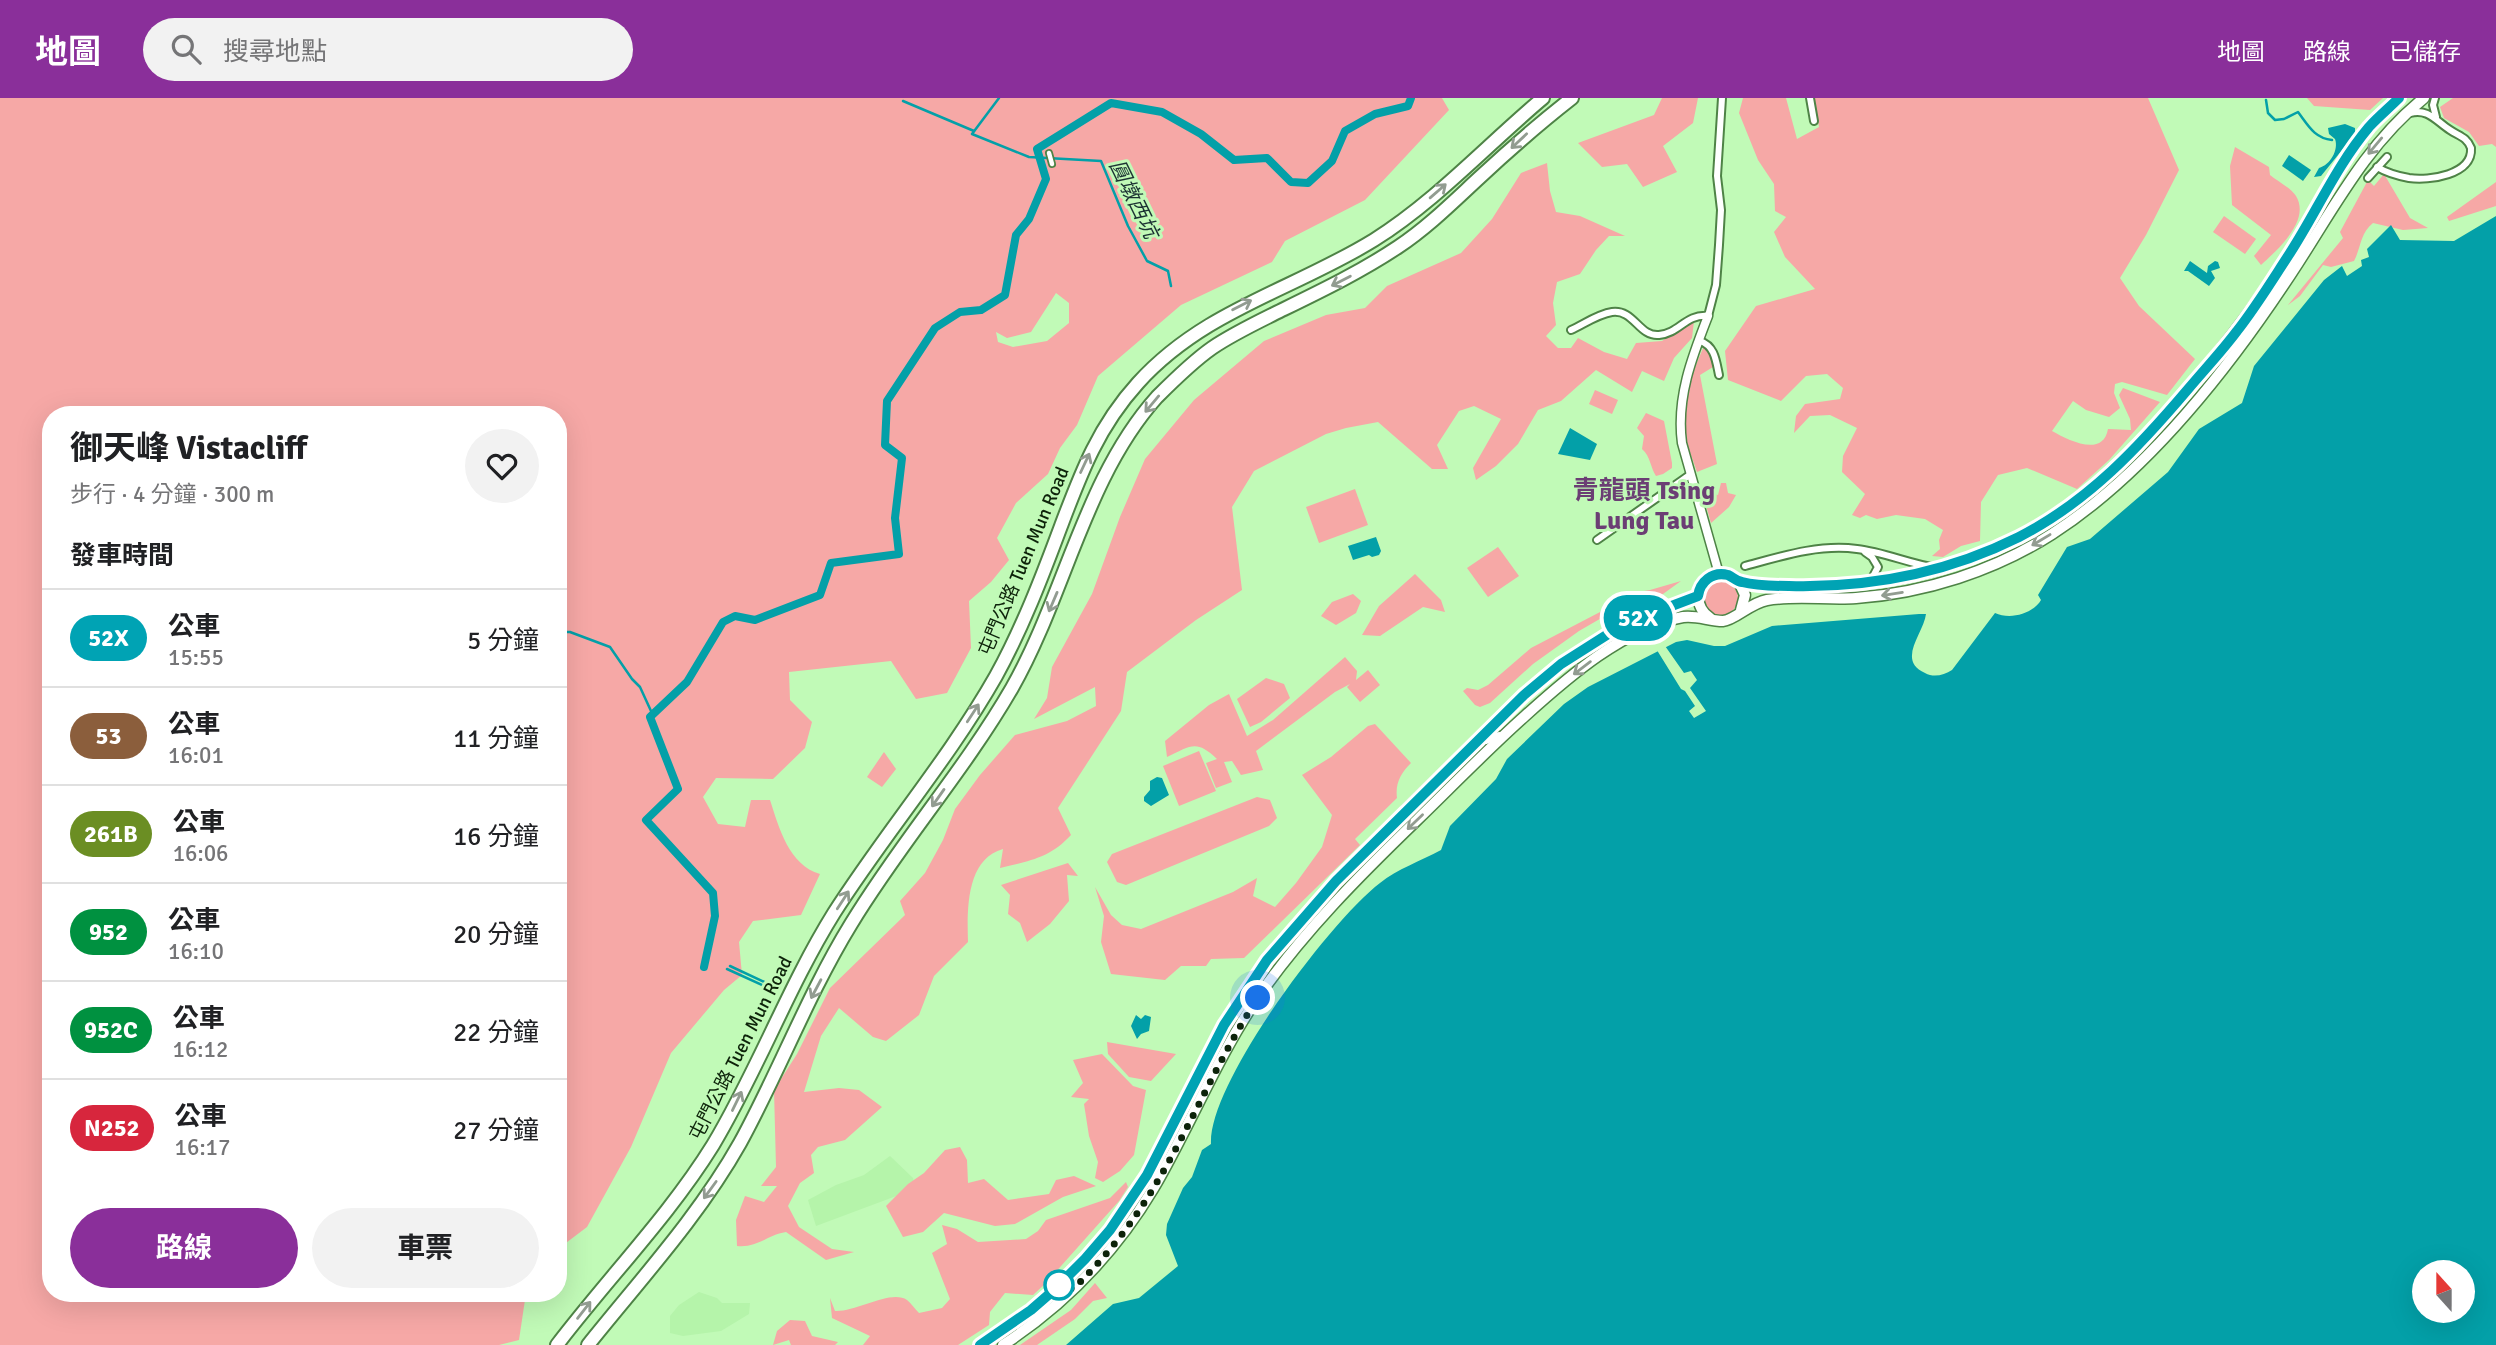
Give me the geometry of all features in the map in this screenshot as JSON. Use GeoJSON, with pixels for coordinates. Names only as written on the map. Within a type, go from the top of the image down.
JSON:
{"type":"FeatureCollection","features":[{"type":"Feature","properties":{"kind":"highway","name":"屯門公路 Tuen Mun Road"},"geometry":{"type":"LineString","coordinates":[[557,1345],[673,1202],[704,1158],[730,1114],[793,985],[832,916],[987,691],[1019,630],[1093,447],[1107,422],[1134,387],[1172,351],[1209,324],[1338,260],[1385,233],[1437,192],[1543,98]]}},
{"type":"Feature","properties":{"kind":"highway"},"geometry":{"type":"LineString","coordinates":[[588,1345],[713,1187],[746,1132],[806,1007],[850,925],[1013,686],[1052,604],[1103,479],[1122,443],[1142,416],[1181,373],[1212,348],[1249,326],[1350,277],[1401,245],[1432,221],[1529,132],[1572,98]]}},
{"type":"Feature","properties":{"kind":"main road"},"geometry":{"type":"LineString","coordinates":[[1739,582],[1807,586],[1870,582],[1942,568],[1980,555],[2020,536],[2105,479],[2129,456],[2238,330],[2292,250],[2346,158],[2370,126],[2399,98]]}},
{"type":"Feature","properties":{"kind":"main road"},"geometry":{"type":"LineString","coordinates":[[1741,610],[1745,595],[1739,582],[1733,577],[1719,574],[1704,581],[1698,596],[1701,609],[1717,621],[1731,619],[1741,610],[1769,599],[1855,598],[1892,594],[1938,584],[1978,571],[2010,557],[2076,517],[2140,461],[2223,367],[2276,297],[2359,166],[2405,114],[2424,98]]}},
{"type":"Feature","properties":{"kind":"main road"},"geometry":{"type":"LineString","coordinates":[[1656,611],[1698,596]]}},
{"type":"Feature","properties":{"kind":"main road"},"geometry":{"type":"LineString","coordinates":[[1003,1345],[1073,1289],[1126,1229],[1163,1171],[1241,1024],[1295,948],[1375,861],[1525,715],[1594,659],[1642,631],[1684,617],[1711,618]]}},
{"type":"Feature","properties":{"kind":"main road"},"geometry":{"type":"LineString","coordinates":[[1406,810],[1524,695]]}},
{"type":"Feature","properties":{"kind":"main road"},"geometry":{"type":"LineString","coordinates":[[979,1345],[1021,1317],[1054,1290],[1085,1259],[1123,1212],[1147,1175],[1224,1025],[1262,967]]}},
{"type":"Feature","properties":{"kind":"street"},"geometry":{"type":"LineString","coordinates":[[1719,574],[1682,443],[1680,408],[1687,376],[1709,316],[1716,285],[1721,210],[1717,165],[1722,98]]}},
{"type":"Feature","properties":{"kind":"street"},"geometry":{"type":"LineString","coordinates":[[1810,98],[1814,121]]}},
{"type":"Feature","properties":{"kind":"street"},"geometry":{"type":"LineString","coordinates":[[2378,167],[2402,177],[2422,178],[2444,175],[2467,163],[2472,153],[2469,142],[2447,129],[2437,119],[2434,113],[2435,98]]}},
{"type":"Feature","properties":{"kind":"street"},"geometry":{"type":"LineString","coordinates":[[2405,114],[2421,111],[2437,119]]}},
{"type":"Feature","properties":{"kind":"street"},"geometry":{"type":"LineString","coordinates":[[1049,153],[1052,164]]}},
{"type":"Feature","properties":{"kind":"street"},"geometry":{"type":"LineString","coordinates":[[2368,178],[2387,157]]}},
{"type":"Feature","properties":{"kind":"street"},"geometry":{"type":"LineString","coordinates":[[1572,330],[1612,312],[1624,313],[1648,333],[1655,335],[1676,328],[1697,315],[1709,316]]}},
{"type":"Feature","properties":{"kind":"street"},"geometry":{"type":"LineString","coordinates":[[1700,341],[1709,345],[1713,351],[1719,375]]}},
{"type":"Feature","properties":{"kind":"street"},"geometry":{"type":"LineString","coordinates":[[1597,540],[1691,474]]}},
{"type":"Feature","properties":{"kind":"street"},"geometry":{"type":"LineString","coordinates":[[1745,566],[1816,549],[1837,547],[1860,549],[1942,568]]}},
{"type":"Feature","properties":{"kind":"street"},"geometry":{"type":"LineString","coordinates":[[1860,549],[1872,557],[1878,567],[1870,582]]}},
{"type":"Feature","properties":{"kind":"street"},"geometry":{"type":"LineString","coordinates":[[1479,739],[1486,741],[1494,738],[1525,715]]}},
{"type":"Feature","properties":{"kind":"shaded area"},"geometry":{"type":"Polygon","coordinates":[[[0,98],[1442,98],[1449,110],[1365,200],[1285,241],[1272,262],[1181,305],[1098,376],[1077,425],[1060,448],[1048,474],[1016,503],[997,538],[1009,560],[991,582],[969,601],[971,648],[947,693],[916,699],[891,661],[789,672],[790,700],[812,722],[805,748],[773,779],[716,778],[703,797],[718,824],[745,827],[751,800],[770,800],[793,854],[800,863],[820,874],[801,915],[753,921],[739,942],[742,975],[724,990],[671,1053],[631,1147],[587,1227],[567,1242],[567,406],[42,406],[42,1302],[525,1302],[519,1340],[499,1345],[0,1345],[0,98]],[[1056,293],[1031,332],[1007,338],[996,332],[998,342],[1013,347],[1047,341],[1069,323],[1069,303],[1056,293]]]}},
{"type":"Feature","properties":{"kind":"shaded area"},"geometry":{"type":"Polygon","coordinates":[[[1662,98],[1698,98],[1693,123],[1663,146],[1677,172],[1643,187],[1627,164],[1602,167],[1578,143],[1654,115],[1662,98]]]}},
{"type":"Feature","properties":{"kind":"shaded area"},"geometry":{"type":"Polygon","coordinates":[[[1743,98],[1786,98],[1797,139],[1819,127],[1814,98],[2148,98],[2179,170],[2146,235],[2120,278],[2139,306],[2195,359],[2167,395],[2122,382],[2115,384],[2114,393],[2120,408],[2109,417],[2086,410],[2073,401],[2052,431],[2075,442],[2092,445],[2105,438],[2108,429],[2131,430],[2130,419],[2119,395],[2123,388],[2160,402],[2109,460],[2077,489],[2027,468],[1998,475],[1981,502],[1980,541],[1961,546],[1943,557],[1932,556],[1940,549],[1939,540],[1943,530],[1925,519],[1896,515],[1877,519],[1866,515],[1860,518],[1852,515],[1865,494],[1842,472],[1843,456],[1857,428],[1830,415],[1810,416],[1794,433],[1796,416],[1805,404],[1840,399],[1843,388],[1827,374],[1806,376],[1781,401],[1728,380],[1725,351],[1756,306],[1815,289],[1785,257],[1774,232],[1786,217],[1775,211],[1774,184],[1758,160],[1739,113],[1743,98]]]}},
{"type":"Feature","properties":{"kind":"shaded area"},"geometry":{"type":"Polygon","coordinates":[[[2307,98],[2383,98],[2370,110],[2314,106],[2307,98]]]}},
{"type":"Feature","properties":{"kind":"shaded area"},"geometry":{"type":"Polygon","coordinates":[[[2453,98],[2496,98],[2496,147],[2492,144],[2479,146],[2469,132],[2444,118],[2440,107],[2453,98]]]}},
{"type":"Feature","properties":{"kind":"shaded area"},"geometry":{"type":"Polygon","coordinates":[[[2235,147],[2269,167],[2270,175],[2294,193],[2299,206],[2296,225],[2261,265],[2254,256],[2271,235],[2232,205],[2230,166],[2235,147]]]}},
{"type":"Feature","properties":{"kind":"shaded area"},"geometry":{"type":"Polygon","coordinates":[[[1547,163],[1550,191],[1556,212],[1580,216],[1625,236],[1609,236],[1580,274],[1557,282],[1553,303],[1556,325],[1546,336],[1558,348],[1571,348],[1578,338],[1604,352],[1627,359],[1636,343],[1662,341],[1694,321],[1692,338],[1674,358],[1664,381],[1642,371],[1632,392],[1596,370],[1561,401],[1538,410],[1518,444],[1496,466],[1476,480],[1473,468],[1501,419],[1474,406],[1459,411],[1437,445],[1448,469],[1432,469],[1378,422],[1326,434],[1254,471],[1232,507],[1242,590],[1196,620],[1127,672],[1121,711],[1058,808],[1071,835],[1055,849],[1030,861],[1000,868],[1003,849],[982,863],[971,887],[968,942],[934,976],[919,1015],[886,1041],[873,1037],[839,1008],[821,1036],[804,1092],[839,1088],[859,1090],[882,1107],[845,1140],[818,1147],[811,1155],[814,1173],[800,1183],[788,1206],[799,1227],[832,1249],[854,1252],[826,1260],[786,1232],[751,1245],[737,1246],[736,1220],[745,1196],[764,1202],[777,1186],[761,1186],[776,1167],[774,1090],[797,1054],[830,988],[905,915],[900,901],[925,873],[943,840],[955,809],[1015,735],[1067,721],[1096,706],[1095,687],[1034,719],[1047,698],[1052,667],[1092,594],[1145,459],[1194,400],[1264,341],[1326,315],[1365,308],[1387,286],[1461,253],[1492,219],[1521,173],[1547,163]]]}},
{"type":"Feature","properties":{"kind":"shaded area"},"geometry":{"type":"Polygon","coordinates":[[[2384,174],[2410,218],[2428,228],[2403,230],[2373,223],[2363,236],[2354,261],[2331,267],[2323,265],[2300,296],[2288,305],[2343,238],[2340,232],[2368,180],[2374,186],[2384,174]]]}},
{"type":"Feature","properties":{"kind":"shaded area"},"geometry":{"type":"Polygon","coordinates":[[[2496,182],[2496,206],[2449,221],[2447,217],[2496,182]]]}},
{"type":"Feature","properties":{"kind":"shaded area"},"geometry":{"type":"Polygon","coordinates":[[[2224,216],[2256,239],[2245,254],[2213,232],[2224,216]]]}},
{"type":"Feature","properties":{"kind":"shaded area"},"geometry":{"type":"Polygon","coordinates":[[[1704,346],[1709,350],[1713,367],[1700,375],[1717,464],[1697,472],[1685,436],[1683,413],[1687,390],[1704,346]]]}},
{"type":"Feature","properties":{"kind":"shaded area"},"geometry":{"type":"Polygon","coordinates":[[[1595,390],[1618,400],[1612,414],[1589,404],[1595,390]]]}},
{"type":"Feature","properties":{"kind":"shaded area"},"geometry":{"type":"Polygon","coordinates":[[[1646,413],[1664,421],[1672,463],[1672,468],[1656,476],[1642,449],[1644,436],[1637,428],[1646,413]]]}},
{"type":"Feature","properties":{"kind":"shaded area"},"geometry":{"type":"Polygon","coordinates":[[[1721,483],[1726,483],[1728,493],[1736,495],[1729,507],[1711,523],[1702,491],[1718,495],[1721,483]]]}},
{"type":"Feature","properties":{"kind":"shaded area"},"geometry":{"type":"Polygon","coordinates":[[[1355,489],[1368,525],[1319,543],[1306,507],[1355,489]]]}},
{"type":"Feature","properties":{"kind":"shaded area"},"geometry":{"type":"Polygon","coordinates":[[[1498,547],[1519,576],[1488,597],[1467,568],[1498,547]]]}},
{"type":"Feature","properties":{"kind":"shaded area"},"geometry":{"type":"Polygon","coordinates":[[[1415,574],[1441,600],[1445,612],[1423,607],[1380,636],[1362,635],[1379,606],[1415,574]]]}},
{"type":"Feature","properties":{"kind":"shaded area"},"geometry":{"type":"Polygon","coordinates":[[[1681,581],[1663,594],[1617,609],[1579,631],[1533,664],[1490,703],[1480,707],[1475,705],[1463,691],[1467,688],[1478,690],[1488,685],[1531,648],[1602,611],[1616,596],[1681,581]]]}},
{"type":"Feature","properties":{"kind":"shaded area"},"geometry":{"type":"Polygon","coordinates":[[[1721,581],[1733,586],[1738,598],[1733,610],[1721,615],[1709,610],[1704,598],[1709,586],[1721,581]]]}},
{"type":"Feature","properties":{"kind":"shaded area"},"geometry":{"type":"Polygon","coordinates":[[[1353,594],[1361,601],[1356,613],[1336,625],[1321,616],[1332,602],[1353,594]]]}},
{"type":"Feature","properties":{"kind":"shaded area"},"geometry":{"type":"Polygon","coordinates":[[[1345,657],[1357,671],[1356,680],[1368,670],[1380,685],[1360,702],[1347,687],[1350,684],[1335,692],[1256,751],[1263,770],[1241,775],[1232,761],[1224,762],[1232,782],[1216,788],[1206,763],[1217,759],[1204,749],[1193,746],[1167,757],[1165,741],[1209,705],[1229,694],[1247,736],[1273,720],[1345,657]]]}},
{"type":"Feature","properties":{"kind":"shaded area"},"geometry":{"type":"Polygon","coordinates":[[[1266,678],[1284,684],[1290,698],[1261,722],[1250,727],[1237,699],[1266,678]]]}},
{"type":"Feature","properties":{"kind":"shaded area"},"geometry":{"type":"Polygon","coordinates":[[[1375,724],[1411,763],[1400,779],[1397,798],[1355,839],[1360,845],[1244,958],[1211,959],[1206,966],[1181,966],[1165,980],[1111,974],[1101,942],[1104,916],[1095,887],[1111,915],[1122,925],[1141,929],[1233,892],[1257,878],[1253,896],[1275,907],[1322,847],[1332,815],[1302,775],[1331,757],[1368,726],[1375,724]]]}},
{"type":"Feature","properties":{"kind":"shaded area"},"geometry":{"type":"Polygon","coordinates":[[[1199,751],[1216,791],[1179,806],[1163,766],[1199,751]]]}},
{"type":"Feature","properties":{"kind":"shaded area"},"geometry":{"type":"Polygon","coordinates":[[[884,752],[896,769],[882,787],[867,777],[884,752]]]}},
{"type":"Feature","properties":{"kind":"shaded area"},"geometry":{"type":"Polygon","coordinates":[[[1257,797],[1270,800],[1277,818],[1269,826],[1126,885],[1117,882],[1107,862],[1112,854],[1257,797]]]}},
{"type":"Feature","properties":{"kind":"shaded area"},"geometry":{"type":"Polygon","coordinates":[[[1068,863],[1078,876],[1067,875],[1069,901],[1050,924],[1027,942],[1020,923],[1008,914],[1010,895],[1001,885],[1068,863]]]}},
{"type":"Feature","properties":{"kind":"shaded area"},"geometry":{"type":"Polygon","coordinates":[[[1107,1042],[1176,1054],[1151,1081],[1129,1077],[1108,1054],[1107,1042]]]}},
{"type":"Feature","properties":{"kind":"shaded area"},"geometry":{"type":"Polygon","coordinates":[[[1102,1054],[1133,1086],[1146,1090],[1134,1155],[1120,1171],[1103,1182],[1095,1178],[1098,1162],[1089,1136],[1084,1104],[1089,1099],[1071,1097],[1083,1083],[1073,1060],[1102,1054]]]}},
{"type":"Feature","properties":{"kind":"shaded area"},"geometry":{"type":"Polygon","coordinates":[[[960,1147],[967,1160],[968,1183],[984,1179],[1008,1200],[1049,1194],[1056,1180],[1074,1176],[1096,1186],[1063,1197],[1015,1224],[995,1226],[944,1213],[923,1232],[903,1237],[886,1206],[908,1184],[924,1173],[945,1150],[960,1147]]]}},
{"type":"Feature","properties":{"kind":"shaded area"},"geometry":{"type":"Polygon","coordinates":[[[890,1156],[913,1178],[915,1189],[816,1226],[808,1200],[836,1185],[864,1175],[890,1156]]]}},
{"type":"Feature","properties":{"kind":"shaded area"},"geometry":{"type":"Polygon","coordinates":[[[1126,1182],[1128,1187],[1119,1201],[1045,1284],[1033,1295],[1005,1293],[990,1312],[989,1325],[958,1345],[863,1345],[870,1336],[832,1318],[830,1298],[835,1311],[892,1297],[907,1300],[919,1313],[942,1308],[950,1299],[932,1253],[947,1244],[942,1225],[957,1229],[978,1242],[1026,1239],[1038,1231],[1046,1220],[1110,1198],[1126,1182]]]}},
{"type":"Feature","properties":{"kind":"shaded area"},"geometry":{"type":"Polygon","coordinates":[[[1095,1283],[1107,1298],[1093,1301],[1075,1319],[1037,1345],[1020,1345],[1071,1310],[1095,1283]]]}},
{"type":"Feature","properties":{"kind":"shaded area"},"geometry":{"type":"Polygon","coordinates":[[[699,1292],[717,1298],[722,1303],[750,1303],[749,1314],[721,1331],[683,1336],[670,1333],[670,1316],[679,1305],[699,1292]]]}},
{"type":"Feature","properties":{"kind":"shaded area"},"geometry":{"type":"Polygon","coordinates":[[[790,1320],[805,1321],[812,1336],[838,1342],[835,1345],[791,1345],[789,1340],[773,1345],[777,1331],[790,1320]]]}},
{"type":"Feature","properties":{"kind":"water"},"geometry":{"type":"Polygon","coordinates":[[[2345,124],[2355,128],[2355,134],[2321,176],[2314,177],[2335,152],[2335,139],[2329,134],[2328,128],[2345,124]]]}},
{"type":"Feature","properties":{"kind":"water"},"geometry":{"type":"Polygon","coordinates":[[[2289,155],[2311,170],[2303,181],[2282,166],[2289,155]]]}},
{"type":"Feature","properties":{"kind":"water"},"geometry":{"type":"Polygon","coordinates":[[[2496,216],[2496,1345],[1066,1345],[1113,1304],[1139,1298],[1178,1266],[1166,1235],[1167,1224],[1183,1188],[1192,1177],[1202,1150],[1211,1144],[1215,1117],[1229,1083],[1250,1044],[1304,966],[1332,931],[1380,883],[1401,869],[1441,850],[1450,826],[1496,779],[1507,759],[1564,704],[1588,687],[1676,642],[1687,640],[1725,646],[1772,626],[1926,614],[1914,646],[1913,661],[1917,668],[1928,675],[1949,672],[1995,613],[2014,616],[2033,609],[2041,600],[2038,595],[2067,547],[2090,539],[2168,472],[2199,429],[2242,403],[2254,366],[2324,280],[2342,266],[2347,276],[2362,266],[2361,260],[2369,257],[2367,249],[2391,225],[2400,240],[2454,241],[2496,216]]]}},
{"type":"Feature","properties":{"kind":"water"},"geometry":{"type":"Polygon","coordinates":[[[2190,261],[2207,273],[2208,266],[2218,262],[2220,268],[2211,271],[2215,278],[2209,286],[2184,271],[2190,261]]]}},
{"type":"Feature","properties":{"kind":"water"},"geometry":{"type":"Polygon","coordinates":[[[1570,428],[1597,444],[1590,460],[1558,454],[1570,428]]]}},
{"type":"Feature","properties":{"kind":"water"},"geometry":{"type":"Polygon","coordinates":[[[1376,537],[1381,551],[1379,555],[1353,560],[1348,546],[1376,537]]]}},
{"type":"Feature","properties":{"kind":"water"},"geometry":{"type":"Polygon","coordinates":[[[1157,777],[1162,778],[1169,795],[1151,806],[1144,801],[1144,797],[1150,790],[1150,781],[1157,777]]]}},
{"type":"Feature","properties":{"kind":"water"},"geometry":{"type":"Polygon","coordinates":[[[1136,1015],[1141,1019],[1145,1015],[1151,1017],[1149,1031],[1137,1039],[1131,1026],[1136,1015]]]}},
{"type":"Feature","properties":{"kind":"pier"},"geometry":{"type":"Polygon","coordinates":[[[1663,643],[1684,673],[1691,671],[1697,680],[1690,688],[1706,711],[1694,718],[1689,711],[1695,706],[1655,647],[1663,643]]]}},
{"type":"Feature","properties":{"kind":"waterway","name":"圓墩西坑"},"geometry":{"type":"LineString","coordinates":[[999,98],[972,134],[1029,157],[1101,161],[1128,226],[1147,261],[1168,271],[1171,286]]}},
{"type":"Feature","properties":{"kind":"waterway"},"geometry":{"type":"LineString","coordinates":[[704,967],[715,916],[713,893],[646,820],[678,789],[650,717],[687,682],[723,622],[735,616],[755,620],[820,595],[831,563],[899,554],[895,518],[902,458],[885,445],[887,401],[935,328],[960,312],[981,310],[1005,295],[1016,235],[1029,219],[1046,179],[1037,149],[1111,103],[1162,112],[1201,134],[1234,160],[1267,158],[1291,182],[1308,183],[1332,161],[1345,131],[1375,114],[1408,106],[1411,98]]}},
{"type":"Feature","properties":{"kind":"waterway"},"geometry":{"type":"LineString","coordinates":[[2266,100],[2268,113],[2275,120],[2298,112],[2316,134],[2332,140]]}},
{"type":"Feature","properties":{"kind":"waterway"},"geometry":{"type":"LineString","coordinates":[[903,101],[974,131]]}},
{"type":"Feature","properties":{"kind":"waterway"},"geometry":{"type":"LineString","coordinates":[[567,632],[610,647],[640,687],[651,711]]}},
{"type":"Feature","properties":{"kind":"waterway"},"geometry":{"type":"LineString","coordinates":[[730,966],[773,986]]}},
{"type":"Feature","properties":{"kind":"waterway"},"geometry":{"type":"LineString","coordinates":[[727,969],[771,989]]}},
{"type":"Feature","properties":{"kind":"tunnel"},"geometry":{"type":"LineString","coordinates":[[1524,695],[1554,669],[1603,635],[1656,611]]}},
{"type":"Feature","properties":{"kind":"tunnel"},"geometry":{"type":"LineString","coordinates":[[1262,967],[1336,881],[1406,810]]}},
{"type":"Feature","properties":{"kind":"bus line","name":"52X"},"geometry":{"type":"LineString","coordinates":[[980,1345],[1031,1310],[1054,1290],[1110,1230],[1130,1203],[1163,1147],[1224,1025],[1267,960],[1336,881],[1524,695],[1561,664],[1602,636],[1643,615],[1698,596],[1704,581],[1711,576],[1726,575],[1739,582],[1771,586],[1807,586],[1840,585],[1910,576],[1980,555],[2020,536],[2075,503],[2129,456],[2238,330],[2292,250],[2346,158],[2370,126],[2399,98]]}},
{"type":"Feature","properties":{"kind":"district","name":"青龍頭 Tsing Lung Tau"},"geometry":{"type":"Point","coordinates":[1644,505]}},
{"type":"Feature","properties":{"kind":"route"},"geometry":{"type":"LineString","coordinates":[[1059,1285],[1073,1289],[1098,1263],[1140,1210],[1225,1051],[1258,998]]}}]}
